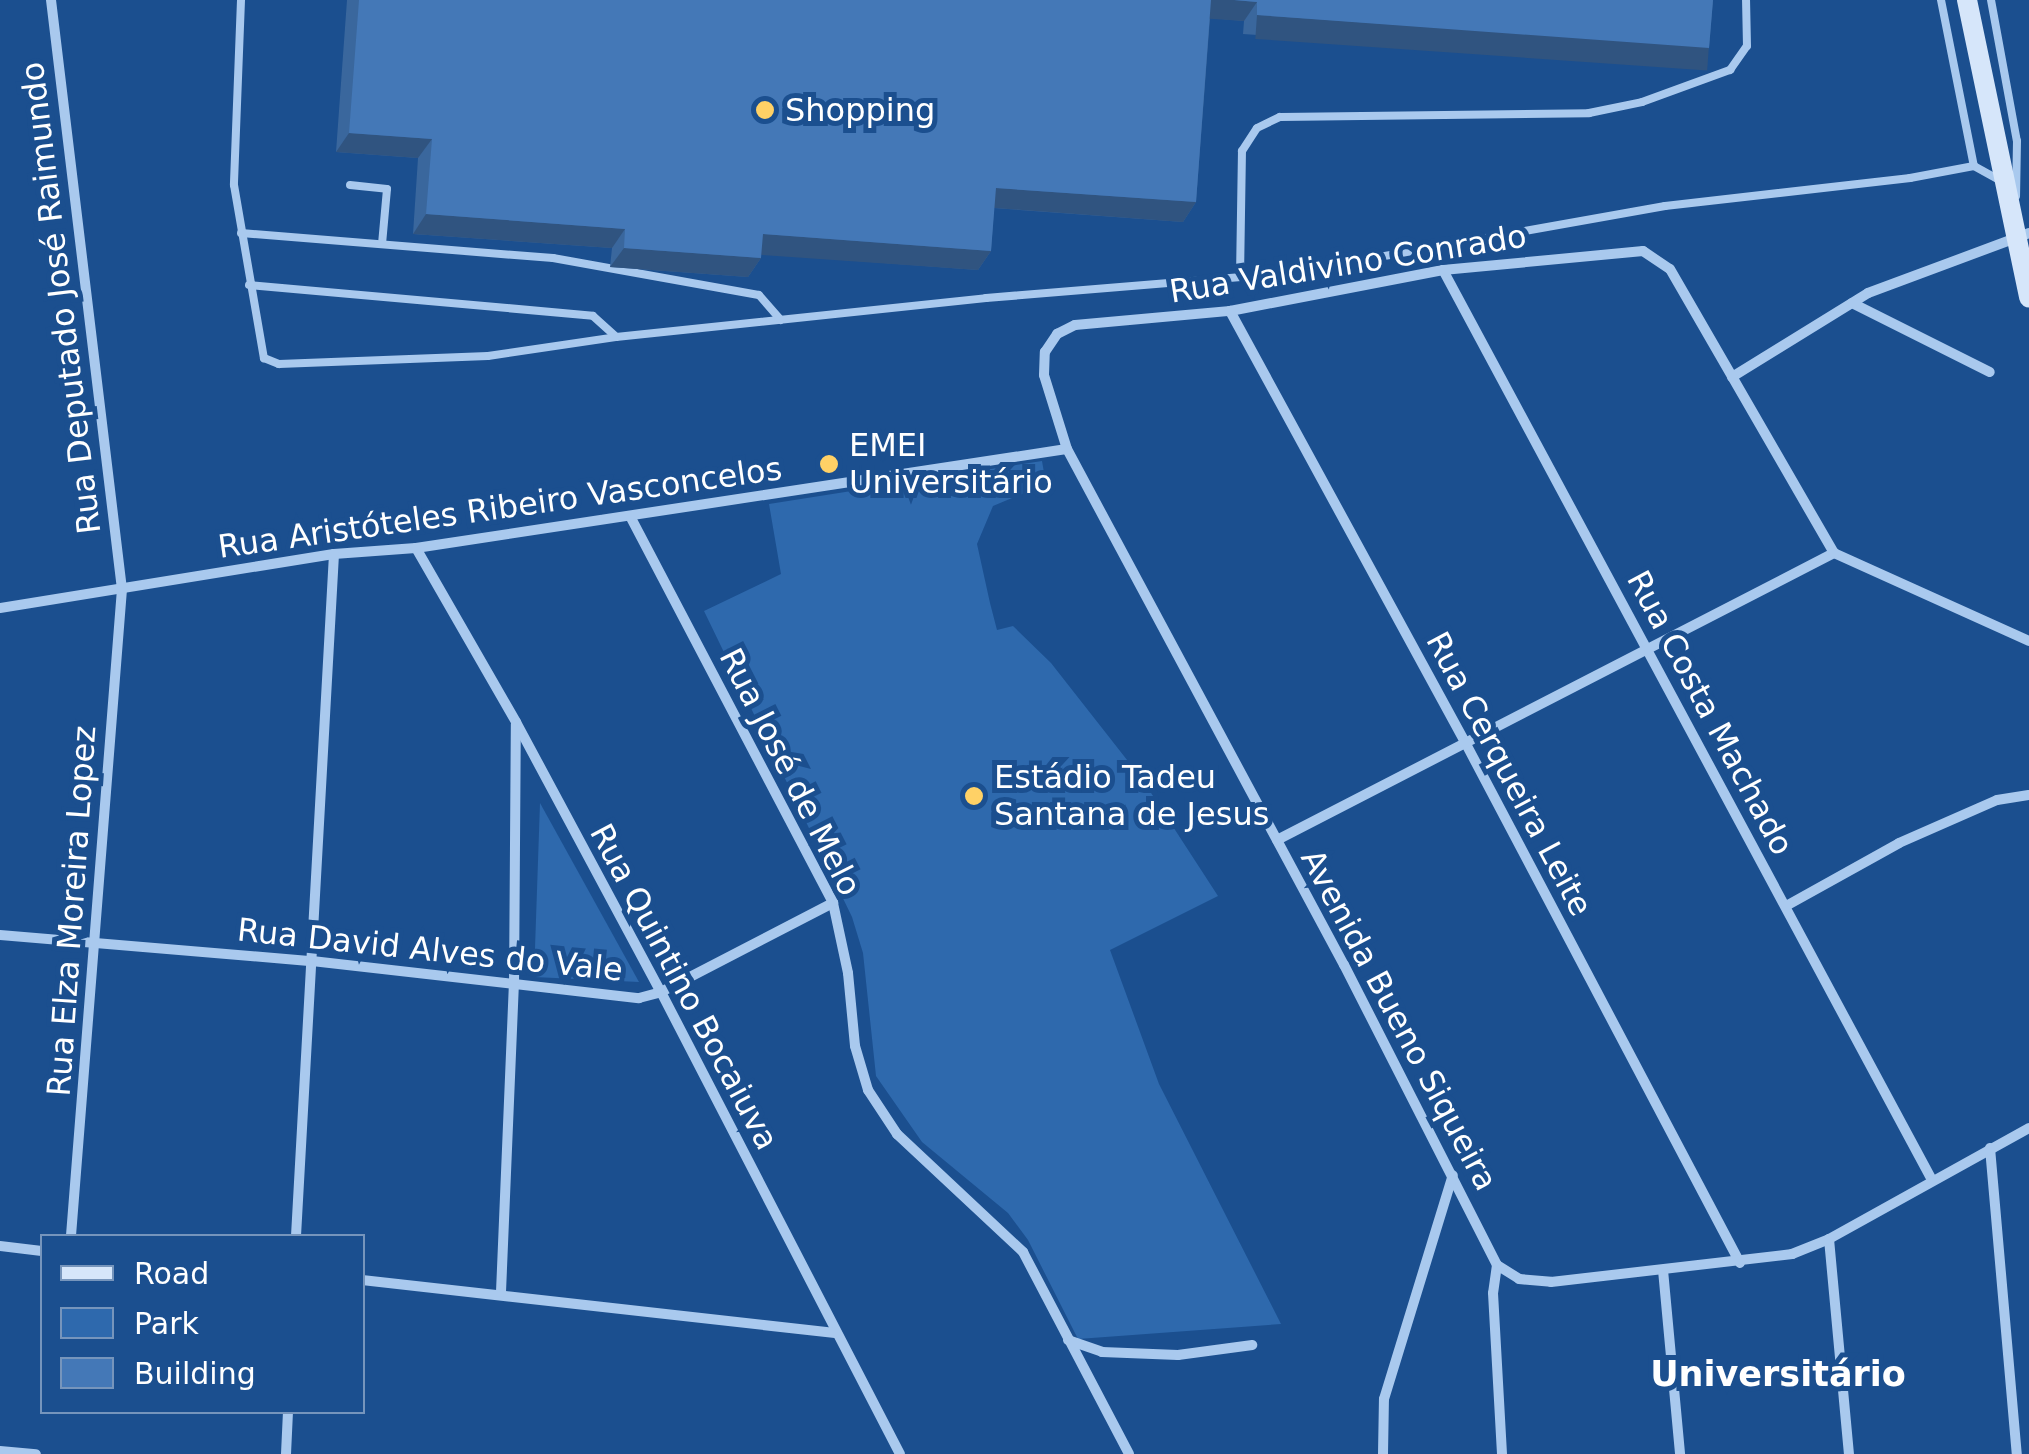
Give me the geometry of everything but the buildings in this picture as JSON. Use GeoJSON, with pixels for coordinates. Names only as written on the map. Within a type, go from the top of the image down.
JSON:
{"type":"FeatureCollection","features":[{"type":"Feature","properties":{"kind":"main road"},"geometry":{"type":"LineString","coordinates":[[1967,0],[2005,184],[2022,234],[2029,298]]}},
{"type":"Feature","properties":{"kind":"street","name":"Rua Deputado José Raimundo"},"geometry":{"type":"LineString","coordinates":[[51,0],[122,589]]}},
{"type":"Feature","properties":{"kind":"street"},"geometry":{"type":"LineString","coordinates":[[2022,234],[1852,302],[1732,376],[1834,552],[2029,641]]}},
{"type":"Feature","properties":{"kind":"street","name":"Rua Valdivino Conrado"},"geometry":{"type":"LineString","coordinates":[[1075,325],[1230,310],[1442,270],[1628,251],[1658,257],[1670,270],[1732,376]]}},
{"type":"Feature","properties":{"kind":"street","name":"Rua Costa Machado"},"geometry":{"type":"LineString","coordinates":[[1442,270],[1932,1180]]}},
{"type":"Feature","properties":{"kind":"street"},"geometry":{"type":"LineString","coordinates":[[1852,302],[1990,372]]}},
{"type":"Feature","properties":{"kind":"street","name":"Rua Cerqueira Leite"},"geometry":{"type":"LineString","coordinates":[[1230,310],[1465,742],[1740,1263]]}},
{"type":"Feature","properties":{"kind":"street","name":"Avenida Bueno Siqueira"},"geometry":{"type":"LineString","coordinates":[[1075,325],[1057,334],[1044,352],[1044,375],[1066,449],[1278,840],[1454,1174],[1497,1265]]}},
{"type":"Feature","properties":{"kind":"street","name":"Rua Aristóteles Ribeiro Vasconcelos"},"geometry":{"type":"LineString","coordinates":[[0,608],[334,554],[416,548],[1066,449]]}},
{"type":"Feature","properties":{"kind":"street","name":"Rua José de Melo"},"geometry":{"type":"LineString","coordinates":[[630,516],[833,903],[848,974],[855,1046],[868,1090],[897,1134],[1022,1252],[1129,1454]]}},
{"type":"Feature","properties":{"kind":"street","name":"Rua Quintino Bocaiuva"},"geometry":{"type":"LineString","coordinates":[[416,548],[516,722],[661,992],[900,1454]]}},
{"type":"Feature","properties":{"kind":"street"},"geometry":{"type":"LineString","coordinates":[[1278,840],[1834,552]]}},
{"type":"Feature","properties":{"kind":"street"},"geometry":{"type":"LineString","coordinates":[[296,1234],[334,554]]}},
{"type":"Feature","properties":{"kind":"street","name":"Rua Elza Moreira Lopez"},"geometry":{"type":"LineString","coordinates":[[71,1234],[122,589]]}},
{"type":"Feature","properties":{"kind":"street"},"geometry":{"type":"LineString","coordinates":[[501,1292],[514,987],[516,722]]}},
{"type":"Feature","properties":{"kind":"street"},"geometry":{"type":"LineString","coordinates":[[1786,906],[1899,842],[1996,800],[2029,795]]}},
{"type":"Feature","properties":{"kind":"street","name":"Rua David Alves do Vale"},"geometry":{"type":"LineString","coordinates":[[0,935],[312,961],[514,987],[639,998],[661,992],[833,903]]}},
{"type":"Feature","properties":{"kind":"street"},"geometry":{"type":"LineString","coordinates":[[1502,1454],[1493,1292],[1497,1265],[1519,1279],[1551,1282],[1792,1254],[1829,1240],[2029,1128]]}},
{"type":"Feature","properties":{"kind":"street"},"geometry":{"type":"LineString","coordinates":[[1990,1148],[2017,1454]]}},
{"type":"Feature","properties":{"kind":"street"},"geometry":{"type":"LineString","coordinates":[[1383,1454],[1384,1400],[1454,1174]]}},
{"type":"Feature","properties":{"kind":"street"},"geometry":{"type":"LineString","coordinates":[[1829,1240],[1849,1454]]}},
{"type":"Feature","properties":{"kind":"street"},"geometry":{"type":"LineString","coordinates":[[0,1246],[40,1250]]}},
{"type":"Feature","properties":{"kind":"street"},"geometry":{"type":"LineString","coordinates":[[1663,1270],[1680,1454]]}},
{"type":"Feature","properties":{"kind":"street"},"geometry":{"type":"LineString","coordinates":[[365,1280],[501,1292],[835,1333]]}},
{"type":"Feature","properties":{"kind":"street"},"geometry":{"type":"LineString","coordinates":[[1068,1340],[1102,1352],[1178,1355],[1252,1345]]}},
{"type":"Feature","properties":{"kind":"street"},"geometry":{"type":"LineString","coordinates":[[286,1454],[288,1414]]}},
{"type":"Feature","properties":{"kind":"street"},"geometry":{"type":"LineString","coordinates":[[0,1451],[36,1454]]}},
{"type":"Feature","properties":{"kind":"lane"},"geometry":{"type":"LineString","coordinates":[[241,0],[234,185],[264,358],[279,364],[488,356],[616,337],[1289,273],[1665,206],[1910,178],[1974,166],[2005,184]]}},
{"type":"Feature","properties":{"kind":"lane"},"geometry":{"type":"LineString","coordinates":[[1240,277],[1242,151],[1256,128],[1280,117],[1590,113],[1642,102],[1730,70],[1747,46],[1746,0]]}},
{"type":"Feature","properties":{"kind":"lane"},"geometry":{"type":"LineString","coordinates":[[1941,0],[1974,166]]}},
{"type":"Feature","properties":{"kind":"lane"},"geometry":{"type":"LineString","coordinates":[[1991,0],[2017,141],[2022,234]]}},
{"type":"Feature","properties":{"kind":"lane"},"geometry":{"type":"LineString","coordinates":[[350,184],[387,189],[382,244]]}},
{"type":"Feature","properties":{"kind":"lane"},"geometry":{"type":"LineString","coordinates":[[241,233],[553,258],[758,295],[781,320]]}},
{"type":"Feature","properties":{"kind":"lane"},"geometry":{"type":"LineString","coordinates":[[249,285],[594,316],[616,337]]}},
{"type":"Feature","properties":{"kind":"green space"},"geometry":{"type":"Polygon","coordinates":[[[1042,461],[1046,484],[993,506],[977,544],[997,630],[1013,626],[1051,663],[1142,779],[1218,896],[1110,950],[1159,1084],[1281,1324],[1078,1339],[1028,1240],[1008,1213],[922,1142],[876,1076],[863,953],[852,917],[704,611],[781,574],[769,504],[1042,461]]]}},
{"type":"Feature","properties":{"kind":"green space"},"geometry":{"type":"Polygon","coordinates":[[[540,803],[639,982],[534,977],[540,803]]]}},
{"type":"Feature","properties":{"kind":"place","name":"Shopping"},"geometry":{"type":"Point","coordinates":[765,110]}},
{"type":"Feature","properties":{"kind":"place","name":"EMEI Universitário"},"geometry":{"type":"Point","coordinates":[829,464]}},
{"type":"Feature","properties":{"kind":"place","name":"Estádio Tadeu Santana de Jesus"},"geometry":{"type":"Point","coordinates":[974,796]}},
{"type":"Feature","properties":{"kind":"district","name":"Universitário"},"geometry":{"type":"Point","coordinates":[1778,1374]}}]}
